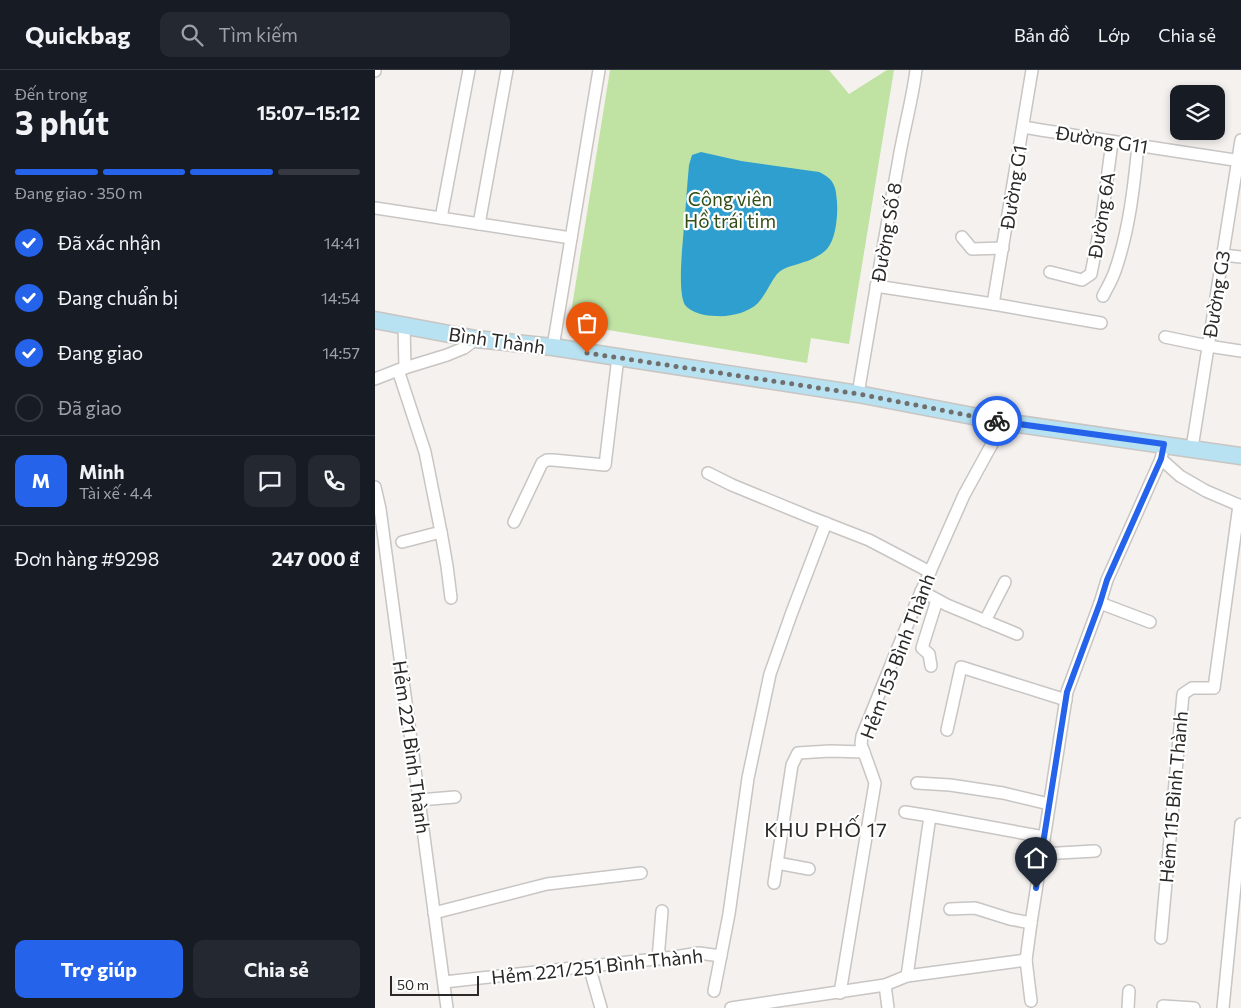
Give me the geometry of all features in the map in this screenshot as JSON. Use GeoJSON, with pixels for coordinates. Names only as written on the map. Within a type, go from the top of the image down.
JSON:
{"type":"FeatureCollection","features":[{"type":"Feature","properties":{"kind":"street"},"geometry":{"type":"LineString","coordinates":[[441,218],[469,70]]}},
{"type":"Feature","properties":{"kind":"street"},"geometry":{"type":"LineString","coordinates":[[479,224],[507,70]]}},
{"type":"Feature","properties":{"kind":"street"},"geometry":{"type":"LineString","coordinates":[[553,347],[599,70]]}},
{"type":"Feature","properties":{"kind":"street","name":"Đường Số 8"},"geometry":{"type":"LineString","coordinates":[[859,394],[876,286],[916,70]]}},
{"type":"Feature","properties":{"kind":"street","name":"Đường G1"},"geometry":{"type":"LineString","coordinates":[[993,304],[1032,70]]}},
{"type":"Feature","properties":{"kind":"street","name":"Đường G11"},"geometry":{"type":"LineString","coordinates":[[1023,127],[1239,161]]}},
{"type":"Feature","properties":{"kind":"street","name":"Đường G3"},"geometry":{"type":"LineString","coordinates":[[1191,448],[1241,140]]}},
{"type":"Feature","properties":{"kind":"street","name":"Đường 6A"},"geometry":{"type":"LineString","coordinates":[[1050,272],[1081,280],[1091,274],[1101,227],[1112,142]]}},
{"type":"Feature","properties":{"kind":"street"},"geometry":{"type":"LineString","coordinates":[[1103,296],[1115,273],[1122,246],[1133,194],[1138,145]]}},
{"type":"Feature","properties":{"kind":"street"},"geometry":{"type":"LineString","coordinates":[[375,208],[571,238]]}},
{"type":"Feature","properties":{"kind":"street"},"geometry":{"type":"LineString","coordinates":[[962,237],[972,248],[1003,248]]}},
{"type":"Feature","properties":{"kind":"street"},"geometry":{"type":"LineString","coordinates":[[1223,255],[1241,257]]}},
{"type":"Feature","properties":{"kind":"street"},"geometry":{"type":"LineString","coordinates":[[876,286],[1101,323]]}},
{"type":"Feature","properties":{"kind":"street","name":"Bình Thành"},"geometry":{"type":"LineString","coordinates":[[375,320],[476,338],[553,347],[859,394],[1163,452],[1191,448],[1241,456]]}},
{"type":"Feature","properties":{"kind":"street"},"geometry":{"type":"LineString","coordinates":[[404,326],[402,369],[425,452],[441,532],[451,598]]}},
{"type":"Feature","properties":{"kind":"street"},"geometry":{"type":"LineString","coordinates":[[1165,337],[1241,351]]}},
{"type":"Feature","properties":{"kind":"street"},"geometry":{"type":"LineString","coordinates":[[375,378],[447,355],[463,348],[476,338]]}},
{"type":"Feature","properties":{"kind":"street"},"geometry":{"type":"LineString","coordinates":[[514,522],[542,463],[547,460],[553,460],[605,465],[618,357]]}},
{"type":"Feature","properties":{"kind":"street","name":"Hẻm 153 Bình Thành"},"geometry":{"type":"LineString","coordinates":[[840,993],[875,783],[861,744],[862,736],[921,591],[964,495],[1004,422]]}},
{"type":"Feature","properties":{"kind":"street"},"geometry":{"type":"LineString","coordinates":[[1031,1001],[1026,960],[1067,692],[1107,580],[1163,452],[1181,476],[1240,506]]}},
{"type":"Feature","properties":{"kind":"street"},"geometry":{"type":"LineString","coordinates":[[708,473],[744,490],[869,540],[930,572]]}},
{"type":"Feature","properties":{"kind":"street","name":"Hẻm 221 Bình Thành"},"geometry":{"type":"LineString","coordinates":[[375,487],[447,1008]]}},
{"type":"Feature","properties":{"kind":"street","name":"Hẻm 115 Bình Thành"},"geometry":{"type":"LineString","coordinates":[[1161,938],[1183,694],[1192,688],[1214,688],[1240,506]]}},
{"type":"Feature","properties":{"kind":"street"},"geometry":{"type":"LineString","coordinates":[[714,991],[729,914],[748,778],[770,674],[827,523]]}},
{"type":"Feature","properties":{"kind":"street"},"geometry":{"type":"LineString","coordinates":[[402,542],[441,532]]}},
{"type":"Feature","properties":{"kind":"street"},"geometry":{"type":"LineString","coordinates":[[985,621],[1005,582]]}},
{"type":"Feature","properties":{"kind":"street"},"geometry":{"type":"LineString","coordinates":[[921,591],[937,600],[1017,634]]}},
{"type":"Feature","properties":{"kind":"street"},"geometry":{"type":"LineString","coordinates":[[931,666],[929,654],[922,648],[937,600]]}},
{"type":"Feature","properties":{"kind":"street"},"geometry":{"type":"LineString","coordinates":[[1100,603],[1150,622]]}},
{"type":"Feature","properties":{"kind":"street"},"geometry":{"type":"LineString","coordinates":[[947,730],[961,667],[1066,700]]}},
{"type":"Feature","properties":{"kind":"street"},"geometry":{"type":"LineString","coordinates":[[774,883],[792,765],[797,752],[864,752]]}},
{"type":"Feature","properties":{"kind":"street"},"geometry":{"type":"LineString","coordinates":[[917,783],[950,785],[1003,793],[1049,804]]}},
{"type":"Feature","properties":{"kind":"street"},"geometry":{"type":"LineString","coordinates":[[419,800],[455,798]]}},
{"type":"Feature","properties":{"kind":"street"},"geometry":{"type":"LineString","coordinates":[[905,812],[1044,837]]}},
{"type":"Feature","properties":{"kind":"street"},"geometry":{"type":"LineString","coordinates":[[907,976],[930,816]]}},
{"type":"Feature","properties":{"kind":"street"},"geometry":{"type":"LineString","coordinates":[[1223,1008],[1241,824]]}},
{"type":"Feature","properties":{"kind":"street"},"geometry":{"type":"LineString","coordinates":[[1041,854],[1095,851]]}},
{"type":"Feature","properties":{"kind":"street"},"geometry":{"type":"LineString","coordinates":[[777,863],[809,869]]}},
{"type":"Feature","properties":{"kind":"street"},"geometry":{"type":"LineString","coordinates":[[434,913],[547,884],[641,873]]}},
{"type":"Feature","properties":{"kind":"street"},"geometry":{"type":"LineString","coordinates":[[949,909],[975,908],[1010,919],[1031,923]]}},
{"type":"Feature","properties":{"kind":"street"},"geometry":{"type":"LineString","coordinates":[[658,959],[662,911]]}},
{"type":"Feature","properties":{"kind":"street","name":"Hẻm 221/251 Bình Thành"},"geometry":{"type":"LineString","coordinates":[[444,982],[699,953],[721,956]]}},
{"type":"Feature","properties":{"kind":"street"},"geometry":{"type":"LineString","coordinates":[[731,1008],[885,986],[907,976],[1026,960]]}},
{"type":"Feature","properties":{"kind":"street"},"geometry":{"type":"LineString","coordinates":[[589,966],[601,1008]]}},
{"type":"Feature","properties":{"kind":"street"},"geometry":{"type":"LineString","coordinates":[[885,986],[888,1008]]}},
{"type":"Feature","properties":{"kind":"street"},"geometry":{"type":"LineString","coordinates":[[1128,1008],[1129,991]]}},
{"type":"Feature","properties":{"kind":"street"},"geometry":{"type":"LineString","coordinates":[[1163,1006],[1193,1008]]}},
{"type":"Feature","properties":{"kind":"green space","name":"Công viên Hồ trái tim"},"geometry":{"type":"Polygon","coordinates":[[[610,70],[829,70],[849,94],[887,70],[894,70],[849,344],[811,338],[807,363],[578,325],[570,319],[610,70]]]}},
{"type":"Feature","properties":{"kind":"water"},"geometry":{"type":"Polygon","coordinates":[[[701,152],[741,161],[819,172],[831,180],[836,192],[836,227],[833,239],[827,249],[813,259],[780,271],[758,303],[744,312],[733,315],[712,316],[699,314],[691,310],[685,305],[681,289],[689,165],[692,155],[701,152]]]}},
{"type":"Feature","properties":{"kind":"way so far"},"geometry":{"type":"LineString","coordinates":[[587,353],[859,394],[997,421]]}},
{"type":"Feature","properties":{"kind":"district","name":"KHU PHỐ 17"},"geometry":{"type":"Point","coordinates":[826,829]}},
{"type":"Feature","properties":{"kind":"route"},"geometry":{"type":"LineString","coordinates":[[997,421],[1164,444],[1161,459],[1107,580],[1067,692],[1036,888]]}}]}
